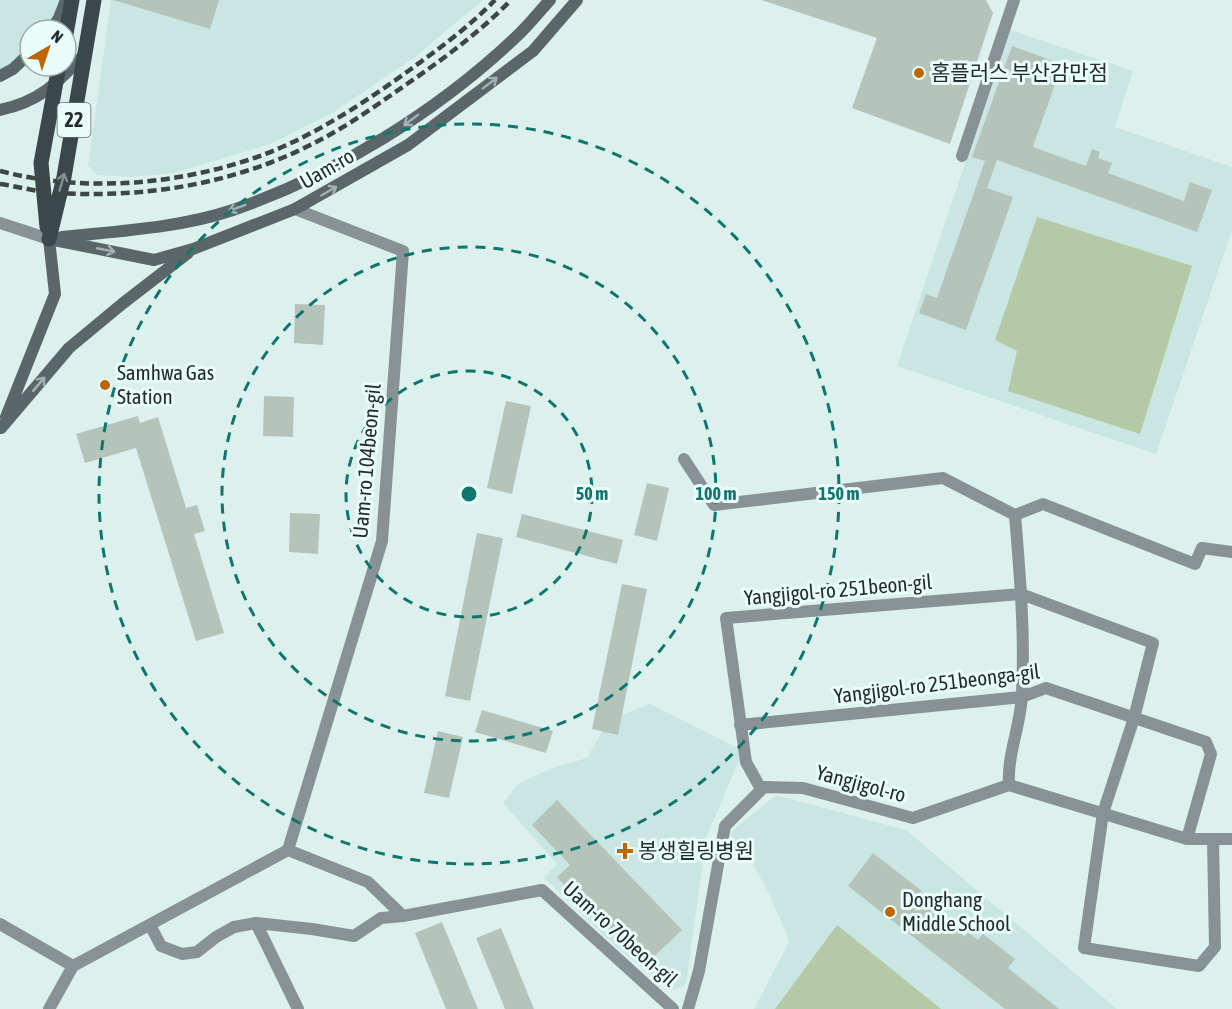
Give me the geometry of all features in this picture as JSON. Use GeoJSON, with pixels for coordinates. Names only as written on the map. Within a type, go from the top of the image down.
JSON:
{"type":"FeatureCollection","features":[{"type":"Feature","properties":{"kind":"main road"},"geometry":{"type":"LineString","coordinates":[[59,18],[66,0]]}},
{"type":"Feature","properties":{"kind":"main road"},"geometry":{"type":"LineString","coordinates":[[69,18],[72,0]]}},
{"type":"Feature","properties":{"kind":"main road","name":"22"},"geometry":{"type":"LineString","coordinates":[[49,239],[64,177],[94,0]]}},
{"type":"Feature","properties":{"kind":"main road","name":"Uam-ro"},"geometry":{"type":"LineString","coordinates":[[49,239],[178,224],[232,210],[292,186],[389,136],[464,81],[517,37],[550,0]]}},
{"type":"Feature","properties":{"kind":"main road","name":"Uam-ro"},"geometry":{"type":"LineString","coordinates":[[49,239],[154,260],[193,249],[295,209],[408,145],[533,51],[577,0]]}},
{"type":"Feature","properties":{"kind":"main road"},"geometry":{"type":"LineString","coordinates":[[0,110],[36,98],[54,86],[85,54]]}},
{"type":"Feature","properties":{"kind":"main road"},"geometry":{"type":"LineString","coordinates":[[0,76],[18,64]]}},
{"type":"Feature","properties":{"kind":"main road","name":"22"},"geometry":{"type":"LineString","coordinates":[[49,239],[41,163],[56,78]]}},
{"type":"Feature","properties":{"kind":"main road"},"geometry":{"type":"LineString","coordinates":[[1,430],[55,294],[49,239]]}},
{"type":"Feature","properties":{"kind":"main road"},"geometry":{"type":"LineString","coordinates":[[1,430],[69,348],[193,249]]}},
{"type":"Feature","properties":{"kind":"street"},"geometry":{"type":"LineString","coordinates":[[962,156],[1009,4]]}},
{"type":"Feature","properties":{"kind":"street","name":"Uam-ro 104beon-gil"},"geometry":{"type":"LineString","coordinates":[[288,850],[382,541],[403,251],[295,209]]}},
{"type":"Feature","properties":{"kind":"street"},"geometry":{"type":"LineString","coordinates":[[0,224],[49,239]]}},
{"type":"Feature","properties":{"kind":"street"},"geometry":{"type":"LineString","coordinates":[[684,459],[714,505],[943,478],[1015,515],[1043,504],[1195,564],[1202,548],[1232,552]]}},
{"type":"Feature","properties":{"kind":"street"},"geometry":{"type":"LineString","coordinates":[[1015,515],[1021,594],[1022,697],[1008,767],[1009,785],[1188,839],[1232,839]]}},
{"type":"Feature","properties":{"kind":"street","name":"Yangjigol-ro 251beon-gil"},"geometry":{"type":"LineString","coordinates":[[761,789],[746,762],[726,618],[1021,594],[1153,643],[1134,718]]}},
{"type":"Feature","properties":{"kind":"street","name":"Yangjigol-ro 251beonga-gil"},"geometry":{"type":"LineString","coordinates":[[741,725],[1022,697],[1046,688],[1206,742],[1211,754],[1188,839]]}},
{"type":"Feature","properties":{"kind":"street"},"geometry":{"type":"LineString","coordinates":[[1134,718],[1103,813],[1084,948],[1199,966],[1215,947],[1213,839]]}},
{"type":"Feature","properties":{"kind":"street","name":"Yangjigol-ro"},"geometry":{"type":"LineString","coordinates":[[761,789],[764,787],[803,788],[913,818],[1009,785]]}},
{"type":"Feature","properties":{"kind":"street"},"geometry":{"type":"LineString","coordinates":[[688,1009],[699,970],[725,826],[761,789]]}},
{"type":"Feature","properties":{"kind":"street"},"geometry":{"type":"LineString","coordinates":[[49,1009],[73,966],[288,850],[368,882],[403,916]]}},
{"type":"Feature","properties":{"kind":"street","name":"Uam-ro 70beon-gil"},"geometry":{"type":"LineString","coordinates":[[403,916],[542,890],[673,1009]]}},
{"type":"Feature","properties":{"kind":"street"},"geometry":{"type":"LineString","coordinates":[[150,925],[160,946],[182,954],[197,952],[234,927],[256,923],[312,928],[354,936],[381,918],[403,916]]}},
{"type":"Feature","properties":{"kind":"street"},"geometry":{"type":"LineString","coordinates":[[256,923],[298,1009]]}},
{"type":"Feature","properties":{"kind":"street"},"geometry":{"type":"LineString","coordinates":[[0,924],[73,966]]}},
{"type":"Feature","properties":{"kind":"shaded area"},"geometry":{"type":"Polygon","coordinates":[[[0,0],[63,0],[54,18],[18,18],[18,58],[0,71],[0,0]]]}},
{"type":"Feature","properties":{"kind":"shaded area"},"geometry":{"type":"Polygon","coordinates":[[[111,0],[483,0],[415,57],[334,112],[270,144],[174,173],[132,177],[97,175],[88,166],[111,0]]]}},
{"type":"Feature","properties":{"kind":"shaded area"},"geometry":{"type":"Polygon","coordinates":[[[1010,30],[1133,71],[1115,127],[1232,167],[1232,230],[1156,454],[897,366],[1010,30]]]}},
{"type":"Feature","properties":{"kind":"shaded area","name":"봉생힐링병원"},"geometry":{"type":"Polygon","coordinates":[[[650,704],[743,751],[706,838],[686,985],[671,991],[612,943],[544,878],[557,864],[503,803],[518,784],[552,768],[587,758],[602,732],[624,714],[650,704]]]}},
{"type":"Feature","properties":{"kind":"shaded area","name":"Donghang Middle School"},"geometry":{"type":"Polygon","coordinates":[[[776,795],[906,830],[1117,1009],[754,1009],[789,942],[768,892],[750,858],[729,848],[732,831],[776,795]]]}},
{"type":"Feature","properties":{"kind":"green space"},"geometry":{"type":"Polygon","coordinates":[[[1037,217],[1192,266],[1140,434],[1008,391],[1017,351],[995,340],[1037,217]]]}},
{"type":"Feature","properties":{"kind":"green space"},"geometry":{"type":"Polygon","coordinates":[[[837,925],[941,1009],[775,1009],[837,925]]]}},
{"type":"Feature","properties":{"kind":"building"},"geometry":{"type":"Polygon","coordinates":[[[113,0],[219,0],[210,29],[113,0]]]}},
{"type":"Feature","properties":{"kind":"building","name":"홈플러스 부산감만점"},"geometry":{"type":"Polygon","coordinates":[[[761,0],[986,0],[993,13],[950,144],[852,108],[877,38],[761,0]]]}},
{"type":"Feature","properties":{"kind":"building"},"geometry":{"type":"Polygon","coordinates":[[[1012,46],[1062,64],[1033,147],[1086,166],[1092,149],[1100,152],[1098,158],[1112,163],[1108,173],[1184,201],[1190,182],[1212,190],[1197,232],[997,160],[987,188],[1013,197],[966,330],[919,313],[926,294],[937,298],[985,161],[972,157],[1012,46]]]}},
{"type":"Feature","properties":{"kind":"building"},"geometry":{"type":"Polygon","coordinates":[[[295,304],[325,305],[323,345],[294,343],[295,304]]]}},
{"type":"Feature","properties":{"kind":"building"},"geometry":{"type":"Polygon","coordinates":[[[264,396],[294,397],[293,437],[263,436],[264,396]]]}},
{"type":"Feature","properties":{"kind":"building"},"geometry":{"type":"Polygon","coordinates":[[[506,401],[531,406],[512,494],[487,488],[506,401]]]}},
{"type":"Feature","properties":{"kind":"building"},"geometry":{"type":"Polygon","coordinates":[[[138,416],[140,423],[158,417],[186,508],[197,505],[205,531],[194,534],[224,633],[196,641],[136,448],[85,463],[76,434],[138,416]]]}},
{"type":"Feature","properties":{"kind":"building"},"geometry":{"type":"Polygon","coordinates":[[[647,483],[669,488],[657,541],[634,535],[647,483]]]}},
{"type":"Feature","properties":{"kind":"building"},"geometry":{"type":"Polygon","coordinates":[[[290,513],[320,514],[318,554],[289,552],[290,513]]]}},
{"type":"Feature","properties":{"kind":"building"},"geometry":{"type":"Polygon","coordinates":[[[522,514],[623,540],[617,564],[516,537],[522,514]]]}},
{"type":"Feature","properties":{"kind":"building"},"geometry":{"type":"Polygon","coordinates":[[[477,533],[503,538],[470,701],[445,696],[477,533]]]}},
{"type":"Feature","properties":{"kind":"building"},"geometry":{"type":"Polygon","coordinates":[[[622,584],[647,589],[618,735],[592,729],[622,584]]]}},
{"type":"Feature","properties":{"kind":"building"},"geometry":{"type":"Polygon","coordinates":[[[482,710],[553,731],[546,753],[475,732],[482,710]]]}},
{"type":"Feature","properties":{"kind":"building"},"geometry":{"type":"Polygon","coordinates":[[[438,731],[463,737],[449,798],[424,793],[438,731]]]}},
{"type":"Feature","properties":{"kind":"building"},"geometry":{"type":"Polygon","coordinates":[[[557,800],[682,930],[643,967],[557,877],[570,865],[532,825],[557,800]]]}},
{"type":"Feature","properties":{"kind":"building"},"geometry":{"type":"Polygon","coordinates":[[[873,853],[922,891],[916,898],[965,937],[968,932],[978,940],[983,934],[1015,959],[1008,968],[1059,1009],[1005,1009],[848,886],[873,853]]]}},
{"type":"Feature","properties":{"kind":"building"},"geometry":{"type":"Polygon","coordinates":[[[442,922],[478,1009],[446,1009],[415,933],[442,922]]]}},
{"type":"Feature","properties":{"kind":"building"},"geometry":{"type":"Polygon","coordinates":[[[501,928],[534,1009],[505,1009],[476,938],[501,928]]]}},
{"type":"Feature","properties":{"kind":"railway"},"geometry":{"type":"LineString","coordinates":[[0,171],[65,182],[131,183],[197,174],[260,156],[319,129],[375,94],[454,36],[495,0]]}},
{"type":"Feature","properties":{"kind":"railway"},"geometry":{"type":"LineString","coordinates":[[0,184],[45,192],[116,194],[186,186],[255,168],[288,155],[342,128],[460,46],[511,0]]}},
{"type":"Feature","properties":{"kind":"place","name":"홈플러스 부산감만점"},"geometry":{"type":"Point","coordinates":[919,73]}},
{"type":"Feature","properties":{"kind":"place","name":"Samhwa Gas Station"},"geometry":{"type":"Point","coordinates":[105,385]}},
{"type":"Feature","properties":{"kind":"place","name":"봉생힐링병원"},"geometry":{"type":"Point","coordinates":[625,851]}},
{"type":"Feature","properties":{"kind":"place","name":"Donghang Middle School"},"geometry":{"type":"Point","coordinates":[890,912]}}]}
